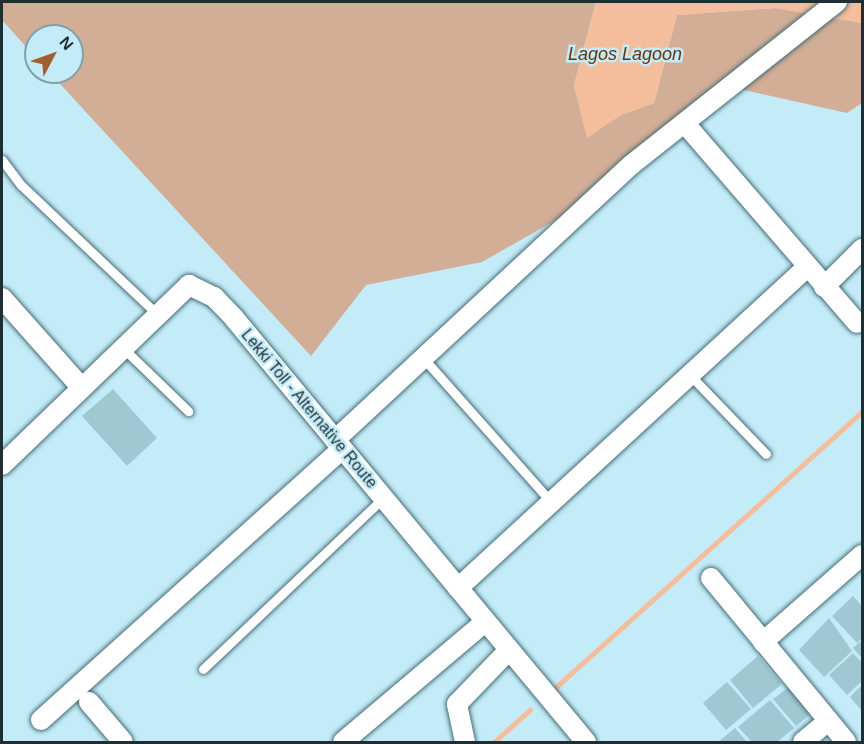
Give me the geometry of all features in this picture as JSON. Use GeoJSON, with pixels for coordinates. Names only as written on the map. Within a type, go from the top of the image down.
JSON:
{"type":"FeatureCollection","features":[{"type":"Feature","properties":{"kind":"street"},"geometry":{"type":"LineString","coordinates":[[41,720],[339,445],[425,360],[632,165],[687,126],[837,2]]}},
{"type":"Feature","properties":{"kind":"street"},"geometry":{"type":"LineString","coordinates":[[687,126],[806,268],[857,323]]}},
{"type":"Feature","properties":{"kind":"street"},"geometry":{"type":"LineString","coordinates":[[824,286],[862,249]]}},
{"type":"Feature","properties":{"kind":"street"},"geometry":{"type":"LineString","coordinates":[[458,588],[554,505],[806,268]]}},
{"type":"Feature","properties":{"kind":"street","name":"Lekki Toll - Alternative Route"},"geometry":{"type":"LineString","coordinates":[[4,459],[156,313],[189,285],[214,297],[586,742]]}},
{"type":"Feature","properties":{"kind":"street"},"geometry":{"type":"LineString","coordinates":[[2,298],[81,387]]}},
{"type":"Feature","properties":{"kind":"street"},"geometry":{"type":"LineString","coordinates":[[763,642],[862,555]]}},
{"type":"Feature","properties":{"kind":"street"},"geometry":{"type":"LineString","coordinates":[[711,578],[846,742]]}},
{"type":"Feature","properties":{"kind":"street"},"geometry":{"type":"LineString","coordinates":[[343,742],[485,622]]}},
{"type":"Feature","properties":{"kind":"street"},"geometry":{"type":"LineString","coordinates":[[465,742],[457,704],[509,651]]}},
{"type":"Feature","properties":{"kind":"street"},"geometry":{"type":"LineString","coordinates":[[89,702],[123,742]]}},
{"type":"Feature","properties":{"kind":"street"},"geometry":{"type":"LineString","coordinates":[[803,742],[828,721]]}},
{"type":"Feature","properties":{"kind":"lane"},"geometry":{"type":"LineString","coordinates":[[2,160],[21,185],[156,313]]}},
{"type":"Feature","properties":{"kind":"lane"},"geometry":{"type":"LineString","coordinates":[[121,346],[188,411]]}},
{"type":"Feature","properties":{"kind":"lane"},"geometry":{"type":"LineString","coordinates":[[425,360],[554,505]]}},
{"type":"Feature","properties":{"kind":"lane"},"geometry":{"type":"LineString","coordinates":[[691,376],[766,454]]}},
{"type":"Feature","properties":{"kind":"lane"},"geometry":{"type":"LineString","coordinates":[[203,669],[383,498]]}},
{"type":"Feature","properties":{"kind":"shaded area"},"geometry":{"type":"Polygon","coordinates":[[[2,2],[596,2],[574,85],[587,137],[621,115],[654,103],[677,15],[776,8],[862,23],[862,103],[847,113],[740,89],[616,186],[482,262],[366,285],[311,356],[60,84],[84,84],[84,24],[24,24],[24,45],[2,20],[2,2]]]}},
{"type":"Feature","properties":{"kind":"water","name":"Lagos Lagoon"},"geometry":{"type":"Polygon","coordinates":[[[596,2],[862,2],[862,23],[776,8],[677,15],[654,103],[621,115],[587,138],[574,85],[596,2]]]}},
{"type":"Feature","properties":{"kind":"building"},"geometry":{"type":"Polygon","coordinates":[[[113,389],[157,438],[127,466],[82,416],[113,389]]]}},
{"type":"Feature","properties":{"kind":"building"},"geometry":{"type":"Polygon","coordinates":[[[853,596],[862,606],[862,638],[857,643],[832,616],[853,596]]]}},
{"type":"Feature","properties":{"kind":"building"},"geometry":{"type":"Polygon","coordinates":[[[829,618],[852,651],[824,677],[799,650],[829,618]]]}},
{"type":"Feature","properties":{"kind":"building"},"geometry":{"type":"Polygon","coordinates":[[[862,640],[862,658],[853,648],[862,640]]]}},
{"type":"Feature","properties":{"kind":"building"},"geometry":{"type":"Polygon","coordinates":[[[853,653],[862,663],[862,681],[847,695],[829,675],[853,653]]]}},
{"type":"Feature","properties":{"kind":"building"},"geometry":{"type":"Polygon","coordinates":[[[758,656],[782,684],[753,708],[730,680],[758,656]]]}},
{"type":"Feature","properties":{"kind":"building"},"geometry":{"type":"Polygon","coordinates":[[[727,682],[751,709],[726,730],[703,703],[727,682]]]}},
{"type":"Feature","properties":{"kind":"building"},"geometry":{"type":"Polygon","coordinates":[[[862,685],[862,711],[850,697],[862,685]]]}},
{"type":"Feature","properties":{"kind":"building"},"geometry":{"type":"Polygon","coordinates":[[[790,686],[812,713],[796,726],[773,699],[790,686]]]}},
{"type":"Feature","properties":{"kind":"building"},"geometry":{"type":"Polygon","coordinates":[[[770,700],[794,728],[777,742],[752,742],[738,727],[770,700]]]}},
{"type":"Feature","properties":{"kind":"building"},"geometry":{"type":"Polygon","coordinates":[[[735,728],[747,742],[718,742],[735,728]]]}},
{"type":"Feature","properties":{"kind":"waterway"},"geometry":{"type":"LineString","coordinates":[[555,688],[862,412]]}},
{"type":"Feature","properties":{"kind":"waterway"},"geometry":{"type":"LineString","coordinates":[[494,742],[530,710]]}}]}
